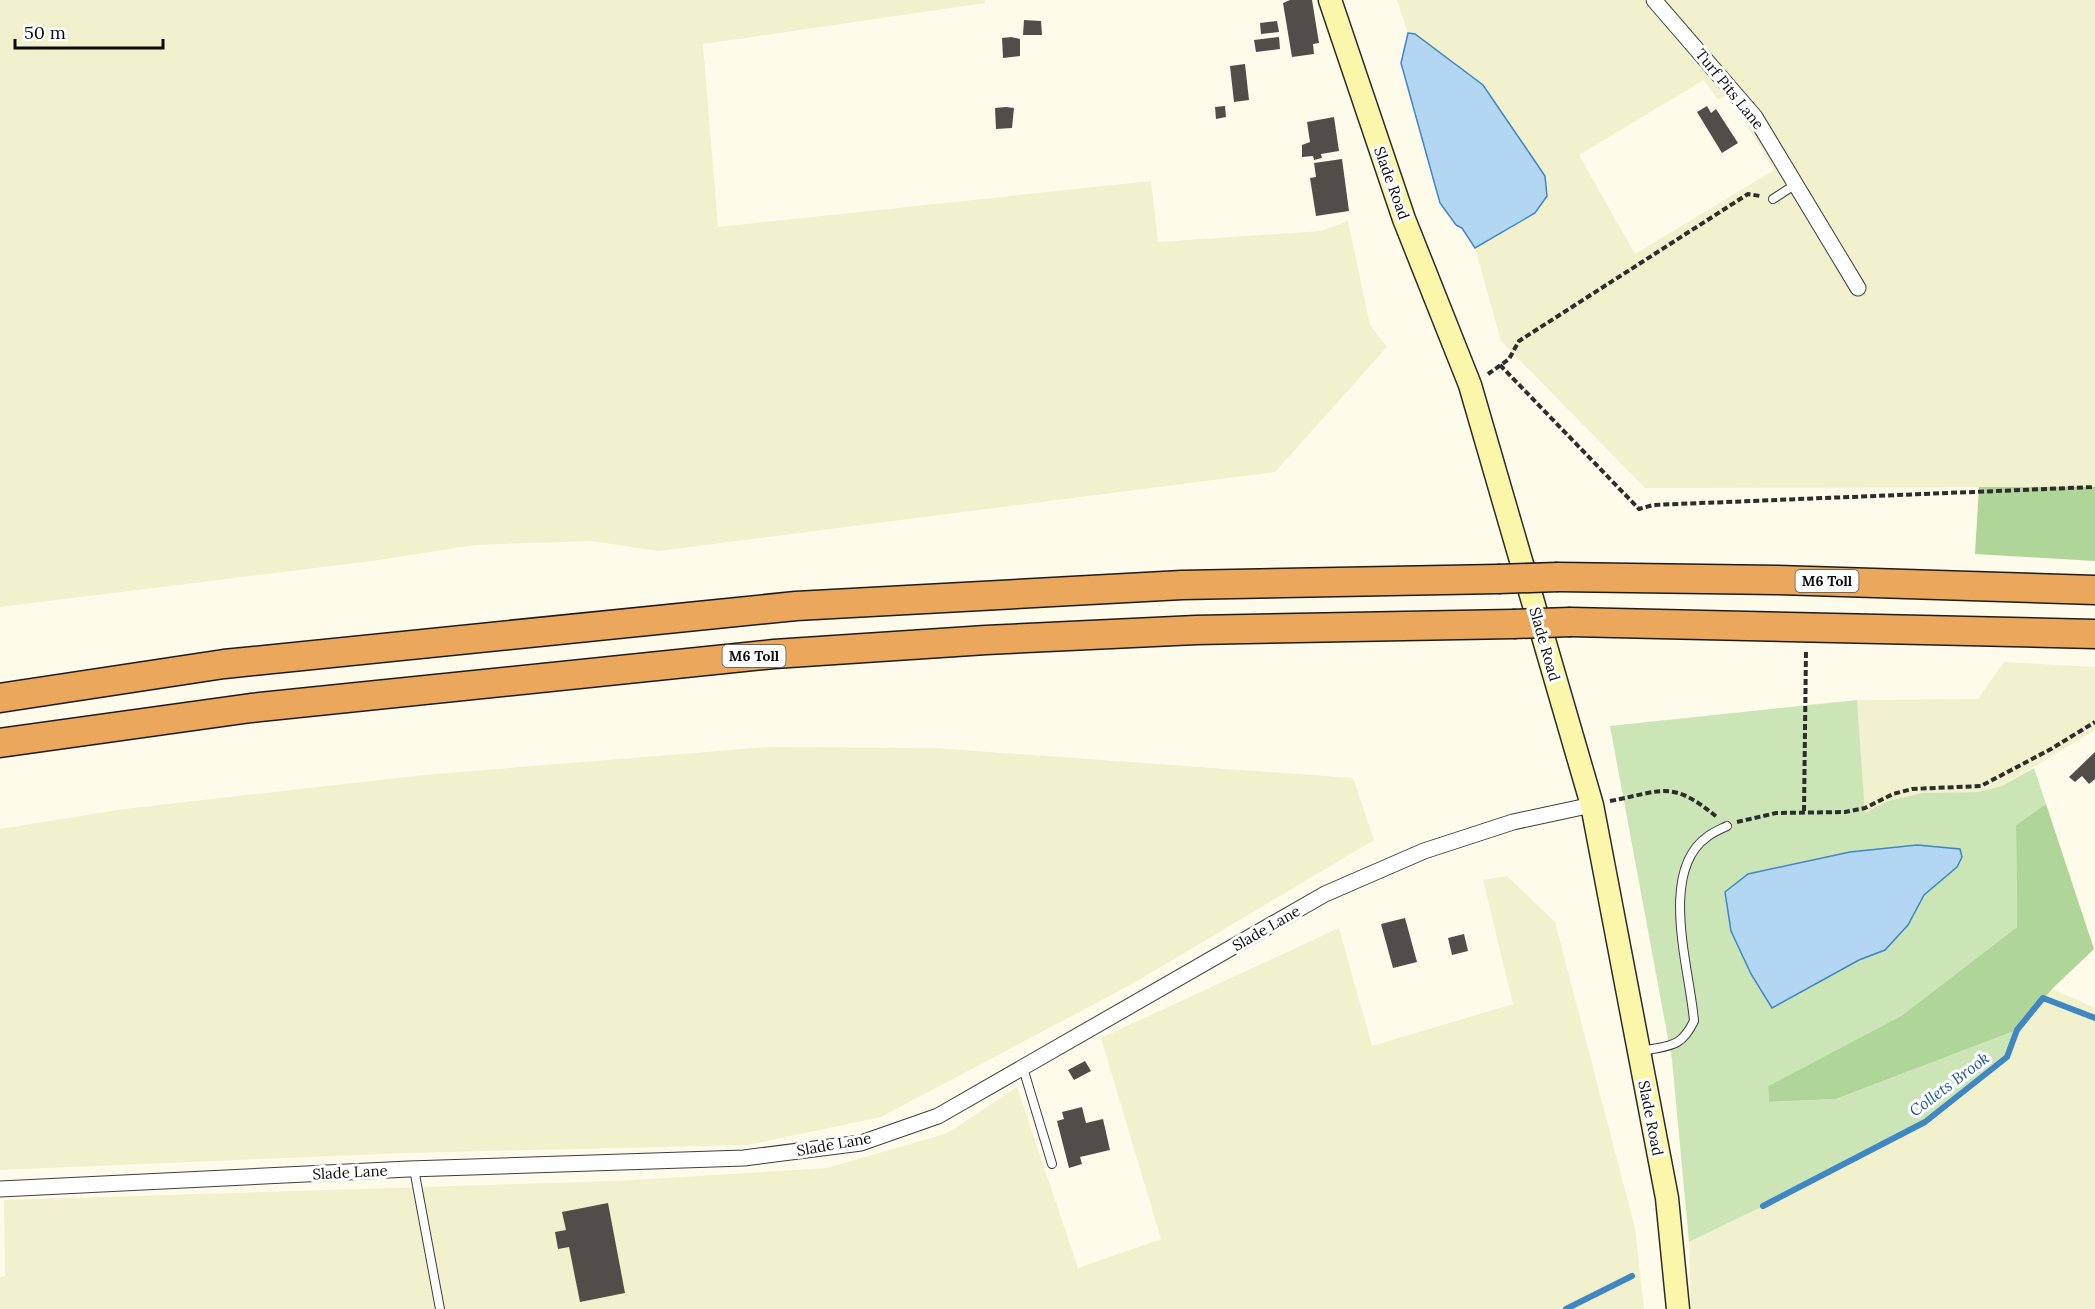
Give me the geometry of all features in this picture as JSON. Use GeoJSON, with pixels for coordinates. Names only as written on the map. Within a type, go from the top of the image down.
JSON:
{"type":"FeatureCollection","features":[{"type":"Feature","properties":{"kind":"highway","name":"M6 Toll"},"geometry":{"type":"LineString","coordinates":[[0,698],[224,664],[796,606],[1182,585],[1558,577],[1777,580],[2095,590]]}},
{"type":"Feature","properties":{"kind":"highway","name":"M6 Toll"},"geometry":{"type":"LineString","coordinates":[[0,743],[251,708],[774,654],[986,640],[1196,630],[1571,622],[2095,634]]}},
{"type":"Feature","properties":{"kind":"main road","name":"Slade Road"},"geometry":{"type":"LineString","coordinates":[[1330,0],[1404,219],[1470,386],[1592,805],[1667,1198],[1678,1309]]}},
{"type":"Feature","properties":{"kind":"street","name":"Turf Pits Lane"},"geometry":{"type":"LineString","coordinates":[[1654,0],[1755,117],[1858,288]]}},
{"type":"Feature","properties":{"kind":"street","name":"Slade Lane"},"geometry":{"type":"LineString","coordinates":[[0,1189],[414,1169],[744,1158],[861,1143],[939,1116],[1325,894],[1424,851],[1513,822],[1592,805]]}},
{"type":"Feature","properties":{"kind":"lane"},"geometry":{"type":"LineString","coordinates":[[1773,199],[1796,184]]}},
{"type":"Feature","properties":{"kind":"lane"},"geometry":{"type":"LineString","coordinates":[[1638,1052],[1676,1043],[1686,1038],[1694,1021],[1678,901],[1690,856],[1706,837],[1727,826]]}},
{"type":"Feature","properties":{"kind":"lane"},"geometry":{"type":"LineString","coordinates":[[1023,1068],[1052,1164]]}},
{"type":"Feature","properties":{"kind":"lane"},"geometry":{"type":"LineString","coordinates":[[414,1169],[440,1309]]}},
{"type":"Feature","properties":{"kind":"path"},"geometry":{"type":"LineString","coordinates":[[1509,360],[1519,341],[1748,194],[1773,199]]}},
{"type":"Feature","properties":{"kind":"path"},"geometry":{"type":"LineString","coordinates":[[1500,365],[1639,509],[1653,505],[2095,487]]}},
{"type":"Feature","properties":{"kind":"path"},"geometry":{"type":"LineString","coordinates":[[1804,811],[1806,665]]}},
{"type":"Feature","properties":{"kind":"path"},"geometry":{"type":"LineString","coordinates":[[1592,805],[1665,789],[1688,795],[1727,826],[1753,818],[1804,811],[1855,810],[1912,789],[1981,786],[2051,749],[2095,722]]}},
{"type":"Feature","properties":{"kind":"green space"},"geometry":{"type":"Polygon","coordinates":[[[0,0],[985,0],[985,3],[703,44],[718,227],[1151,181],[1158,242],[1321,231],[1348,221],[1370,325],[1387,347],[1275,472],[658,551],[591,541],[475,545],[372,561],[0,607],[0,0]]]}},
{"type":"Feature","properties":{"kind":"green space"},"geometry":{"type":"Polygon","coordinates":[[[1397,0],[2095,0],[2095,487],[1645,488],[1501,341],[1475,248],[1535,213],[1545,176],[1483,85],[1415,34],[1408,33],[1397,0]],[[1704,80],[1579,155],[1635,254],[1774,170],[1728,94],[1718,100],[1704,80]]]}},
{"type":"Feature","properties":{"kind":"green space"},"geometry":{"type":"Polygon","coordinates":[[[1979,487],[2095,487],[2095,561],[1975,554],[1979,487]]]}},
{"type":"Feature","properties":{"kind":"green space"},"geometry":{"type":"Polygon","coordinates":[[[2004,662],[2095,667],[2095,730],[2002,786],[1977,792],[1922,793],[1888,801],[1865,814],[1857,700],[1978,699],[2004,662]]]}},
{"type":"Feature","properties":{"kind":"green space"},"geometry":{"type":"Polygon","coordinates":[[[1857,700],[1865,813],[1888,801],[1922,793],[1977,792],[2002,786],[2034,768],[2046,804],[2016,825],[2017,927],[1901,1016],[1768,1086],[1769,1102],[1836,1099],[2017,1030],[2007,1057],[1925,1122],[1805,1186],[1689,1242],[1672,1060],[1610,726],[1857,700]]]}},
{"type":"Feature","properties":{"kind":"green space"},"geometry":{"type":"Polygon","coordinates":[[[766,747],[934,748],[1353,778],[1374,840],[1132,984],[881,1117],[748,1145],[406,1153],[0,1170],[0,829],[124,809],[424,775],[766,747]]]}},
{"type":"Feature","properties":{"kind":"green space"},"geometry":{"type":"Polygon","coordinates":[[[2046,804],[2094,949],[2052,989],[2017,1030],[1836,1099],[1769,1102],[1768,1086],[1901,1016],[2017,927],[2016,825],[2046,804]]]}},
{"type":"Feature","properties":{"kind":"green space"},"geometry":{"type":"Polygon","coordinates":[[[1507,876],[1555,922],[1635,1228],[1644,1309],[0,1309],[0,1277],[5,1276],[4,1200],[616,1181],[827,1168],[948,1133],[1017,1087],[1078,1268],[1161,1239],[1101,1038],[1339,928],[1372,1046],[1513,1004],[1483,880],[1507,876]]]}},
{"type":"Feature","properties":{"kind":"green space"},"geometry":{"type":"Polygon","coordinates":[[[2052,989],[2095,1008],[2095,1309],[1691,1309],[1689,1242],[1776,1200],[1925,1122],[2007,1057],[2017,1030],[2052,989]]]}},
{"type":"Feature","properties":{"kind":"water"},"geometry":{"type":"Polygon","coordinates":[[[1408,33],[1415,34],[1483,85],[1545,176],[1547,196],[1535,213],[1475,248],[1462,228],[1456,225],[1440,203],[1401,63],[1408,33]]]}},
{"type":"Feature","properties":{"kind":"water"},"geometry":{"type":"Polygon","coordinates":[[[1917,845],[1960,849],[1962,857],[1957,867],[1924,895],[1908,925],[1885,950],[1859,960],[1772,1008],[1751,974],[1731,931],[1725,892],[1748,874],[1850,852],[1917,845]]]}},
{"type":"Feature","properties":{"kind":"building"},"geometry":{"type":"Polygon","coordinates":[[[1290,0],[1312,0],[1319,43],[1313,44],[1314,54],[1292,57],[1283,3],[1290,0]]]}},
{"type":"Feature","properties":{"kind":"building"},"geometry":{"type":"Polygon","coordinates":[[[1024,20],[1041,21],[1042,35],[1023,35],[1024,20]]]}},
{"type":"Feature","properties":{"kind":"building"},"geometry":{"type":"Polygon","coordinates":[[[1277,21],[1279,32],[1261,34],[1260,23],[1277,21]]]}},
{"type":"Feature","properties":{"kind":"building"},"geometry":{"type":"Polygon","coordinates":[[[1279,37],[1280,49],[1256,52],[1254,40],[1279,37]]]}},
{"type":"Feature","properties":{"kind":"building"},"geometry":{"type":"Polygon","coordinates":[[[1002,38],[1020,39],[1020,56],[1003,58],[1002,38]]]}},
{"type":"Feature","properties":{"kind":"building"},"geometry":{"type":"Polygon","coordinates":[[[1245,64],[1249,100],[1234,102],[1230,66],[1245,64]]]}},
{"type":"Feature","properties":{"kind":"building"},"geometry":{"type":"Polygon","coordinates":[[[1225,106],[1226,117],[1216,119],[1215,107],[1225,106]]]}},
{"type":"Feature","properties":{"kind":"building"},"geometry":{"type":"Polygon","coordinates":[[[1707,106],[1711,113],[1716,109],[1738,143],[1722,153],[1697,112],[1707,106]]]}},
{"type":"Feature","properties":{"kind":"building"},"geometry":{"type":"Polygon","coordinates":[[[995,108],[1014,108],[1012,128],[996,129],[995,108]]]}},
{"type":"Feature","properties":{"kind":"building"},"geometry":{"type":"Polygon","coordinates":[[[1334,117],[1339,151],[1321,154],[1322,158],[1314,160],[1313,156],[1302,157],[1302,145],[1310,142],[1307,122],[1334,117]]]}},
{"type":"Feature","properties":{"kind":"building"},"geometry":{"type":"Polygon","coordinates":[[[1342,159],[1349,211],[1316,216],[1310,178],[1316,177],[1314,163],[1342,159]]]}},
{"type":"Feature","properties":{"kind":"building"},"geometry":{"type":"Polygon","coordinates":[[[2095,752],[2095,779],[2089,784],[2082,776],[2075,782],[2069,777],[2095,752]]]}},
{"type":"Feature","properties":{"kind":"building"},"geometry":{"type":"Polygon","coordinates":[[[1405,918],[1417,962],[1393,968],[1381,924],[1405,918]]]}},
{"type":"Feature","properties":{"kind":"building"},"geometry":{"type":"Polygon","coordinates":[[[1464,934],[1468,951],[1452,955],[1448,938],[1464,934]]]}},
{"type":"Feature","properties":{"kind":"building"},"geometry":{"type":"Polygon","coordinates":[[[1085,1061],[1091,1071],[1074,1080],[1068,1070],[1085,1061]]]}},
{"type":"Feature","properties":{"kind":"building"},"geometry":{"type":"Polygon","coordinates":[[[1082,1107],[1086,1123],[1103,1119],[1110,1150],[1080,1157],[1082,1164],[1069,1168],[1057,1121],[1064,1119],[1062,1112],[1082,1107]]]}},
{"type":"Feature","properties":{"kind":"building"},"geometry":{"type":"Polygon","coordinates":[[[608,1203],[625,1293],[580,1302],[569,1247],[558,1249],[555,1232],[566,1230],[562,1212],[608,1203]]]}},
{"type":"Feature","properties":{"kind":"waterway","name":"Collets Brook"},"geometry":{"type":"LineString","coordinates":[[1763,1206],[1925,1122],[2007,1057],[2017,1030],[2043,998],[2095,1018]]}},
{"type":"Feature","properties":{"kind":"waterway","name":"Collets Brook"},"geometry":{"type":"LineString","coordinates":[[1566,1309],[1632,1276]]}}]}
